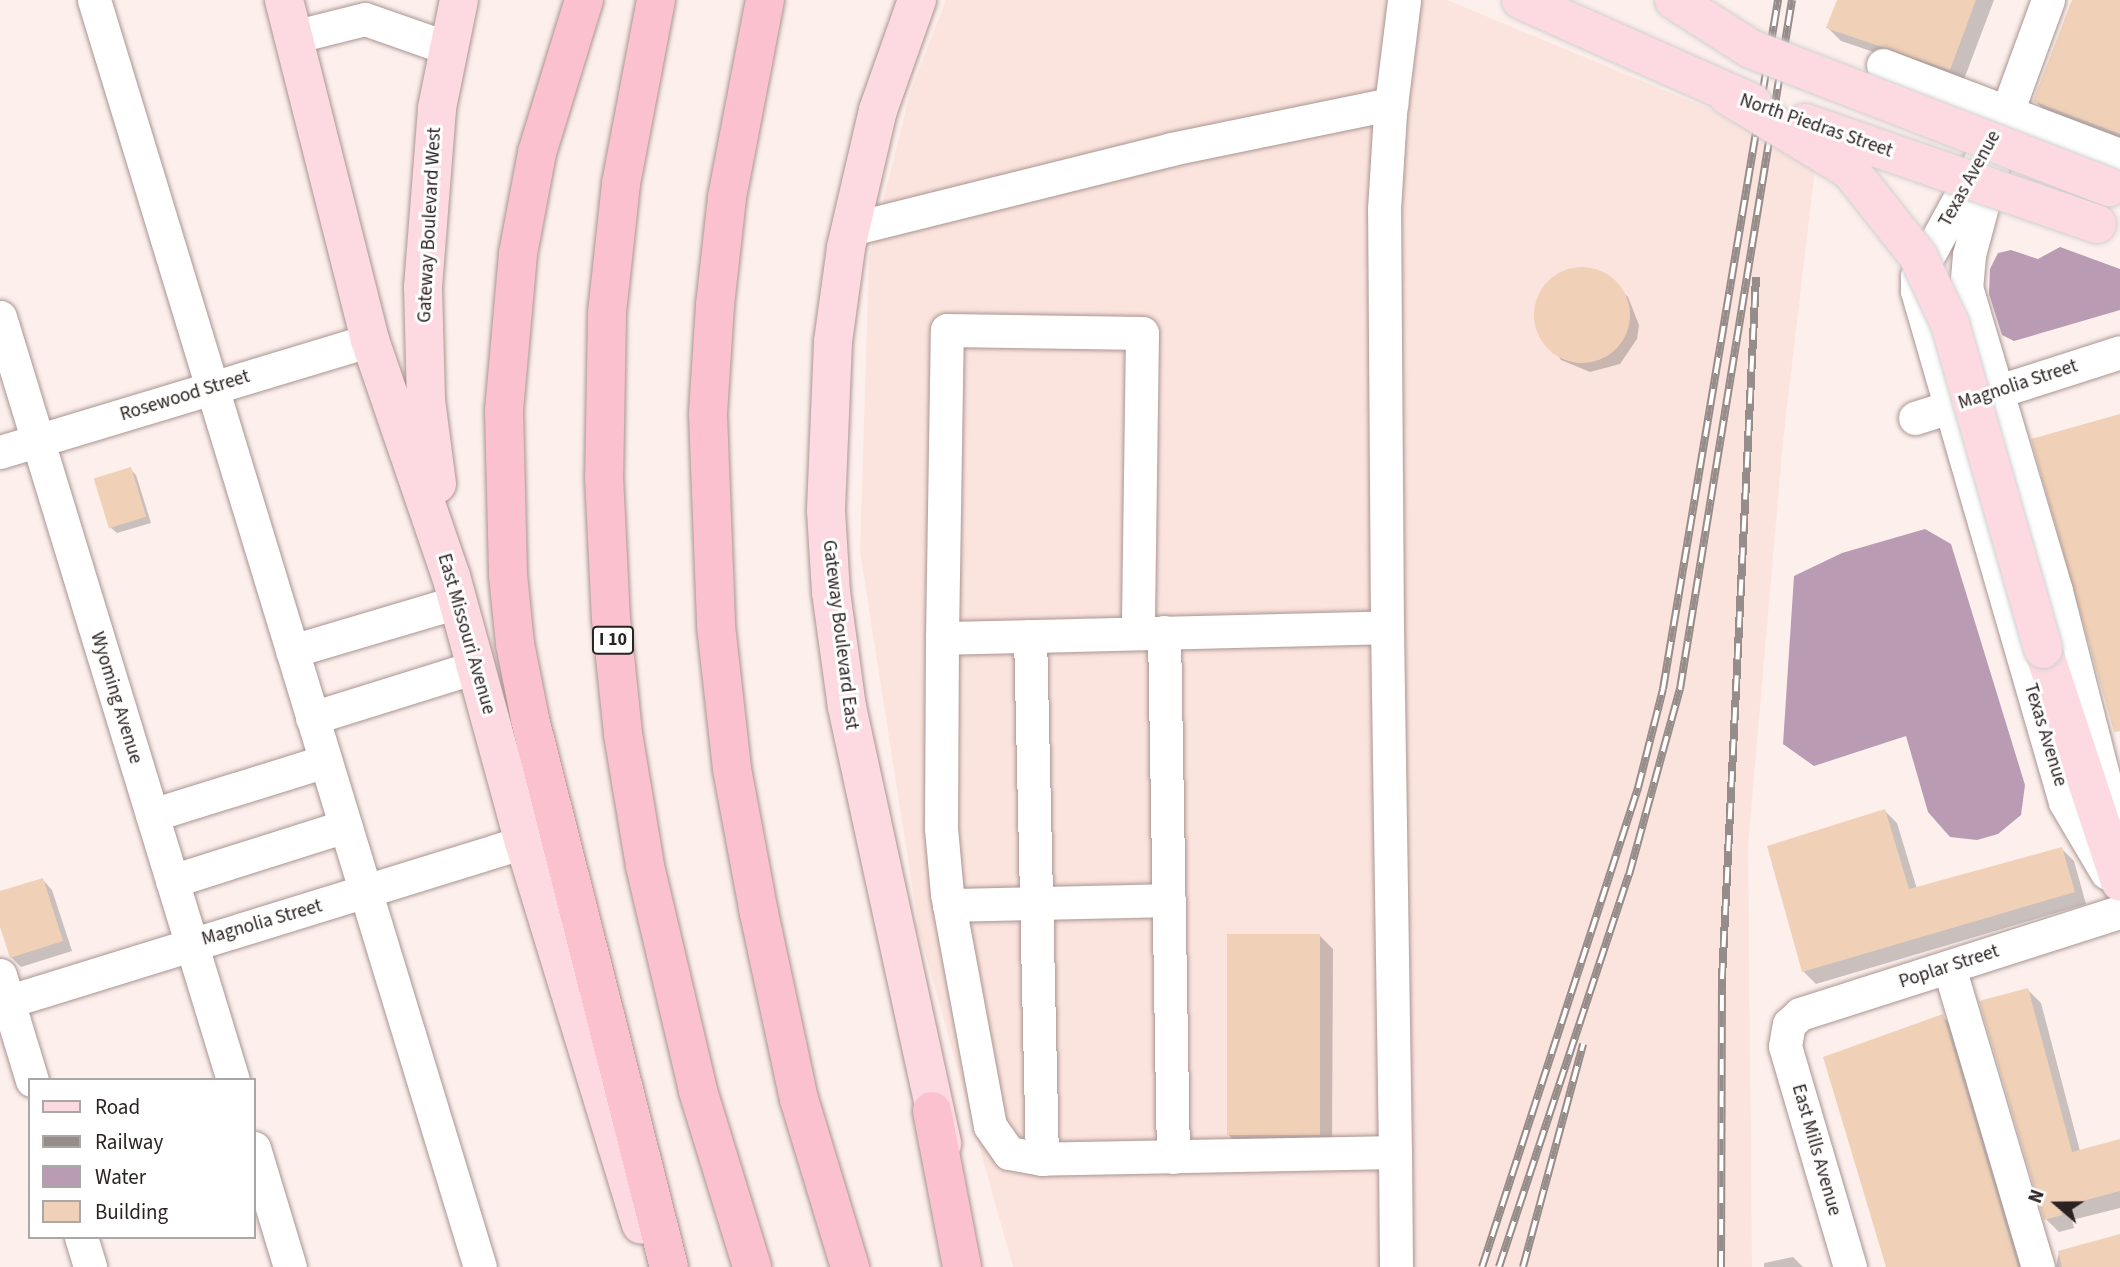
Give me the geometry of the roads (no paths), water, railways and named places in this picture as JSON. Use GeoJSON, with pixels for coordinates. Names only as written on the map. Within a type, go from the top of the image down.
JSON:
{"type":"FeatureCollection","features":[{"type":"Feature","properties":{"kind":"highway"},"geometry":{"type":"LineString","coordinates":[[584,0],[537,153],[518,254],[504,410],[508,575],[530,719],[669,1267]]}},
{"type":"Feature","properties":{"kind":"highway","name":"I 10"},"geometry":{"type":"LineString","coordinates":[[656,0],[621,184],[607,313],[604,477],[611,620],[623,734],[648,879],[698,1091],[752,1267]]}},
{"type":"Feature","properties":{"kind":"highway"},"geometry":{"type":"LineString","coordinates":[[765,0],[727,198],[715,305],[708,414],[715,613],[732,769],[759,914],[799,1099],[850,1267]]}},
{"type":"Feature","properties":{"kind":"highway"},"geometry":{"type":"LineString","coordinates":[[932,1111],[962,1267]]}},
{"type":"Feature","properties":{"kind":"main road","name":"East Missouri Avenue"},"geometry":{"type":"LineString","coordinates":[[284,0],[370,341],[454,589],[524,842],[653,1267]]}},
{"type":"Feature","properties":{"kind":"main road","name":"Gateway Boulevard West"},"geometry":{"type":"LineString","coordinates":[[454,589],[426,401],[423,287],[428,196],[447,48],[459,0]]}},
{"type":"Feature","properties":{"kind":"main road","name":"Gateway Boulevard East"},"geometry":{"type":"LineString","coordinates":[[917,0],[878,110],[851,229],[833,342],[827,436],[831,592],[847,708],[932,1111],[978,1267]]}},
{"type":"Feature","properties":{"kind":"main road","name":"North Piedras Street"},"geometry":{"type":"LineString","coordinates":[[1521,0],[1727,95],[2109,228]]}},
{"type":"Feature","properties":{"kind":"main road"},"geometry":{"type":"LineString","coordinates":[[1674,0],[1751,49],[2116,177]]}},
{"type":"Feature","properties":{"kind":"main road"},"geometry":{"type":"LineString","coordinates":[[1727,95],[1850,170],[1918,256],[1950,324],[2043,649],[2120,882]]}},
{"type":"Feature","properties":{"kind":"street"},"geometry":{"type":"LineString","coordinates":[[94,0],[480,1267]]}},
{"type":"Feature","properties":{"kind":"street"},"geometry":{"type":"LineString","coordinates":[[1396,1267],[1384,209],[1391,104],[1404,0]]}},
{"type":"Feature","properties":{"kind":"street"},"geometry":{"type":"LineString","coordinates":[[2007,112],[2048,0]]}},
{"type":"Feature","properties":{"kind":"street"},"geometry":{"type":"LineString","coordinates":[[293,37],[365,10],[447,48]]}},
{"type":"Feature","properties":{"kind":"street"},"geometry":{"type":"LineString","coordinates":[[1883,65],[2007,112],[2116,177]]}},
{"type":"Feature","properties":{"kind":"street"},"geometry":{"type":"LineString","coordinates":[[851,229],[1171,149],[1391,104]]}},
{"type":"Feature","properties":{"kind":"street","name":"Texas Avenue"},"geometry":{"type":"LineString","coordinates":[[2007,112],[1969,255],[1966,287],[2056,591],[2108,790],[2120,860]]}},
{"type":"Feature","properties":{"kind":"street","name":"Texas Avenue"},"geometry":{"type":"LineString","coordinates":[[2007,112],[1917,276],[1950,407],[2065,802],[2120,895]]}},
{"type":"Feature","properties":{"kind":"street","name":"Wyoming Avenue"},"geometry":{"type":"LineString","coordinates":[[0,317],[232,1078]]}},
{"type":"Feature","properties":{"kind":"street"},"geometry":{"type":"LineString","coordinates":[[1173,1157],[1169,900],[1151,633],[1142,333],[947,330],[941,828],[949,905],[990,1126],[1009,1153],[1042,1159],[1173,1157],[1395,1152]]}},
{"type":"Feature","properties":{"kind":"street","name":"Rosewood Street"},"geometry":{"type":"LineString","coordinates":[[0,452],[370,341]]}},
{"type":"Feature","properties":{"kind":"street","name":"Magnolia Street"},"geometry":{"type":"LineString","coordinates":[[1915,418],[2120,352]]}},
{"type":"Feature","properties":{"kind":"street"},"geometry":{"type":"LineString","coordinates":[[292,651],[454,589]]}},
{"type":"Feature","properties":{"kind":"street"},"geometry":{"type":"LineString","coordinates":[[942,638],[1387,627]]}},
{"type":"Feature","properties":{"kind":"street"},"geometry":{"type":"LineString","coordinates":[[1030,636],[1042,1159]]}},
{"type":"Feature","properties":{"kind":"street"},"geometry":{"type":"LineString","coordinates":[[312,718],[476,667]]}},
{"type":"Feature","properties":{"kind":"street"},"geometry":{"type":"LineString","coordinates":[[152,815],[325,761]]}},
{"type":"Feature","properties":{"kind":"street"},"geometry":{"type":"LineString","coordinates":[[172,881],[345,826]]}},
{"type":"Feature","properties":{"kind":"street","name":"Magnolia Street"},"geometry":{"type":"LineString","coordinates":[[3,994],[192,944],[366,893],[524,842]]}},
{"type":"Feature","properties":{"kind":"street"},"geometry":{"type":"LineString","coordinates":[[949,905],[1169,900]]}},
{"type":"Feature","properties":{"kind":"street","name":"Poplar Street"},"geometry":{"type":"LineString","coordinates":[[1786,1033],[1800,1014],[2120,912]]}},
{"type":"Feature","properties":{"kind":"street"},"geometry":{"type":"LineString","coordinates":[[1949,967],[2038,1267]]}},
{"type":"Feature","properties":{"kind":"street"},"geometry":{"type":"LineString","coordinates":[[3,994],[31,1078]]}},
{"type":"Feature","properties":{"kind":"street","name":"East Mills Avenue"},"geometry":{"type":"LineString","coordinates":[[1786,1033],[1785,1046],[1850,1267]]}},
{"type":"Feature","properties":{"kind":"street"},"geometry":{"type":"LineString","coordinates":[[256,1155],[290,1267]]}},
{"type":"Feature","properties":{"kind":"street"},"geometry":{"type":"LineString","coordinates":[[82,1239],[90,1267]]}},
{"type":"Feature","properties":{"kind":"water"},"geometry":{"type":"Polygon","coordinates":[[[2060,247],[2120,269],[2120,310],[2014,341],[2002,335],[1989,294],[1990,269],[1998,253],[2011,250],[2038,259],[2060,247]]]}},
{"type":"Feature","properties":{"kind":"water"},"geometry":{"type":"Polygon","coordinates":[[[1925,529],[1951,544],[2025,785],[2021,815],[1998,834],[1977,840],[1950,837],[1928,812],[1906,736],[1814,766],[1783,744],[1794,576],[1842,553],[1925,529]]]}},
{"type":"Feature","properties":{"kind":"railway"},"geometry":{"type":"LineString","coordinates":[[1482,1267],[1638,788],[1663,689],[1778,0]]}},
{"type":"Feature","properties":{"kind":"railway"},"geometry":{"type":"LineString","coordinates":[[1499,1267],[1629,875],[1680,689],[1792,0]]}},
{"type":"Feature","properties":{"kind":"railway"},"geometry":{"type":"LineString","coordinates":[[1721,1267],[1722,979],[1756,277]]}},
{"type":"Feature","properties":{"kind":"railway"},"geometry":{"type":"LineString","coordinates":[[1523,1267],[1583,1044]]}}]}
